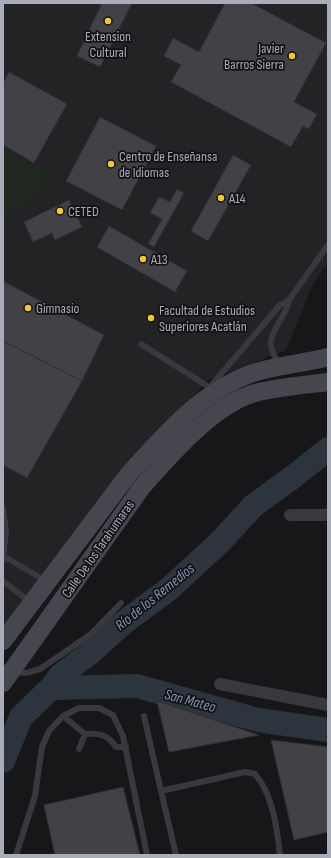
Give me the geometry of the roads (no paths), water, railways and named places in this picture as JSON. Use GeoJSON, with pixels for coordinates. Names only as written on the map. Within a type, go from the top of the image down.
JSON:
{"type":"FeatureCollection","features":[{"type":"Feature","properties":{"kind":"main road","name":"Calle De los Tarahumaras"},"geometry":{"type":"LineString","coordinates":[[3,641],[128,475],[206,393],[252,374],[282,366],[328,357]]}},
{"type":"Feature","properties":{"kind":"main road","name":"Calle De los Tarahumaras"},"geometry":{"type":"LineString","coordinates":[[7,677],[142,487],[161,465],[204,423],[226,406],[257,392],[328,382]]}},
{"type":"Feature","properties":{"kind":"street"},"geometry":{"type":"LineString","coordinates":[[290,515],[328,515]]}},
{"type":"Feature","properties":{"kind":"street"},"geometry":{"type":"LineString","coordinates":[[220,684],[328,705]]}},
{"type":"Feature","properties":{"kind":"lane"},"geometry":{"type":"LineString","coordinates":[[282,366],[275,358],[271,341],[274,329],[288,310],[290,300],[328,245]]}},
{"type":"Feature","properties":{"kind":"lane"},"geometry":{"type":"LineString","coordinates":[[141,344],[206,393],[280,305],[290,300]]}},
{"type":"Feature","properties":{"kind":"lane"},"geometry":{"type":"LineString","coordinates":[[3,508],[6,532],[4,559],[48,582]]}},
{"type":"Feature","properties":{"kind":"lane"},"geometry":{"type":"LineString","coordinates":[[3,581],[32,603]]}},
{"type":"Feature","properties":{"kind":"lane"},"geometry":{"type":"LineString","coordinates":[[7,677],[26,674],[40,669],[91,634],[121,603]]}},
{"type":"Feature","properties":{"kind":"lane"},"geometry":{"type":"LineString","coordinates":[[16,855],[35,796],[42,747],[49,731],[63,716],[80,708],[99,708],[113,716],[126,747],[147,855]]}},
{"type":"Feature","properties":{"kind":"lane"},"geometry":{"type":"LineString","coordinates":[[63,716],[85,734],[98,733],[106,735],[116,747],[126,747]]}},
{"type":"Feature","properties":{"kind":"lane"},"geometry":{"type":"LineString","coordinates":[[144,716],[176,855]]}},
{"type":"Feature","properties":{"kind":"lane"},"geometry":{"type":"LineString","coordinates":[[79,749],[85,734]]}},
{"type":"Feature","properties":{"kind":"lane"},"geometry":{"type":"LineString","coordinates":[[161,791],[245,772],[255,774],[264,783],[269,799],[280,855]]}},
{"type":"Feature","properties":{"kind":"waterway","name":"Río de los Remedios"},"geometry":{"type":"LineString","coordinates":[[3,761],[21,717],[51,688],[61,675],[90,653],[123,623],[169,589],[221,541],[253,506],[328,449]]}},
{"type":"Feature","properties":{"kind":"waterway","name":"San Mateo"},"geometry":{"type":"LineString","coordinates":[[51,688],[137,686],[258,720],[328,730]]}},
{"type":"Feature","properties":{"kind":"place","name":"Extension Cultural"},"geometry":{"type":"Point","coordinates":[108,21]}},
{"type":"Feature","properties":{"kind":"place","name":"Javier Barros Sierra"},"geometry":{"type":"Point","coordinates":[292,56]}},
{"type":"Feature","properties":{"kind":"place","name":"Centro de Enseñansa de Idiomas"},"geometry":{"type":"Point","coordinates":[111,164]}},
{"type":"Feature","properties":{"kind":"place","name":"A14"},"geometry":{"type":"Point","coordinates":[221,198]}},
{"type":"Feature","properties":{"kind":"place","name":"CETED"},"geometry":{"type":"Point","coordinates":[60,211]}},
{"type":"Feature","properties":{"kind":"place","name":"A13"},"geometry":{"type":"Point","coordinates":[143,259]}},
{"type":"Feature","properties":{"kind":"place","name":"Gimnasio"},"geometry":{"type":"Point","coordinates":[28,308]}},
{"type":"Feature","properties":{"kind":"place","name":"Facultad de Estudios Superiores Acatlán"},"geometry":{"type":"Point","coordinates":[151,318]}}]}
